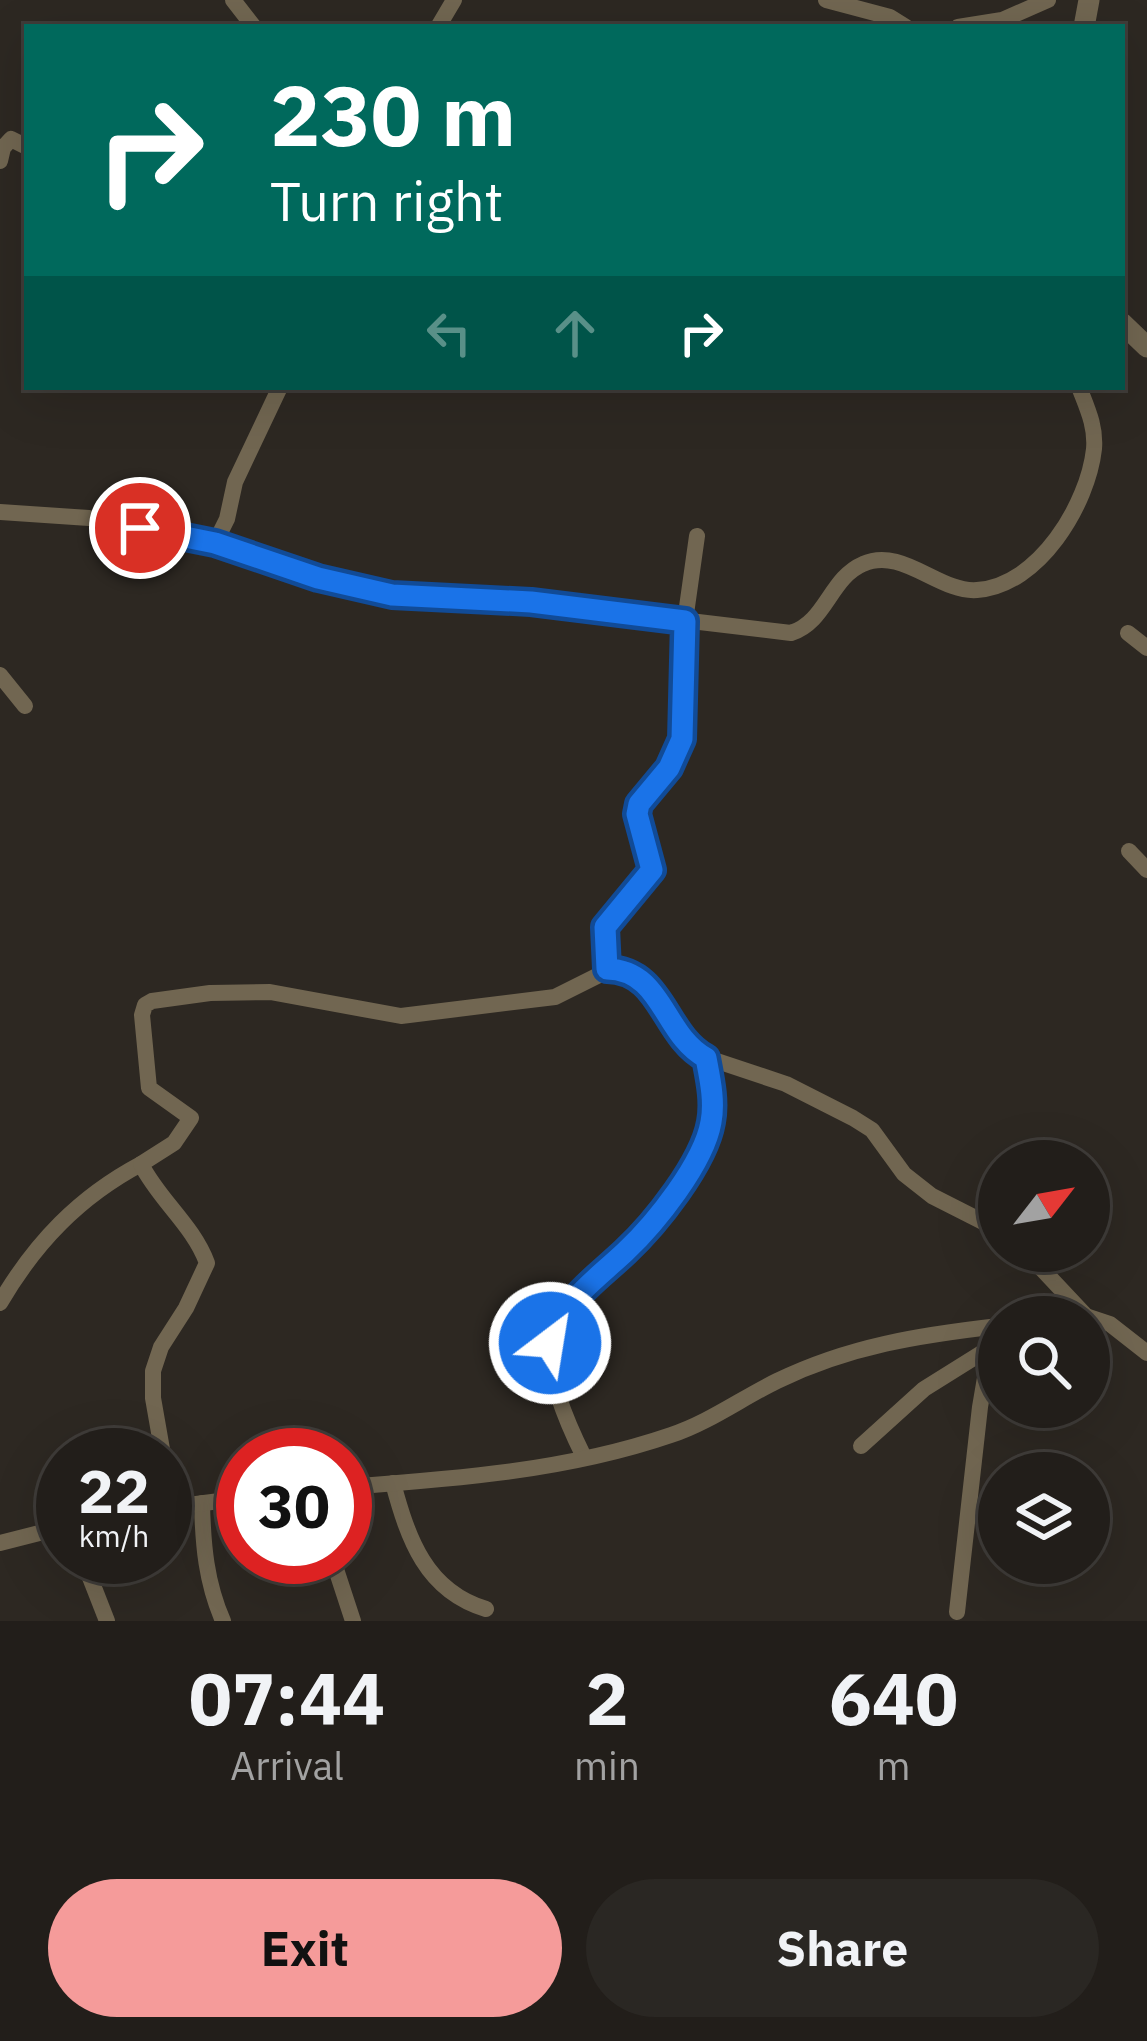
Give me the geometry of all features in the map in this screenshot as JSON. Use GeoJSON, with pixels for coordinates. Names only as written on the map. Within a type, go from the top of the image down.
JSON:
{"type":"FeatureCollection","features":[{"type":"Feature","properties":{"kind":"street"},"geometry":{"type":"LineString","coordinates":[[233,0],[252,24]]}},
{"type":"Feature","properties":{"kind":"street"},"geometry":{"type":"LineString","coordinates":[[826,0],[890,16],[902,24]]}},
{"type":"Feature","properties":{"kind":"street"},"geometry":{"type":"LineString","coordinates":[[977,24],[1002,20],[1048,0]]}},
{"type":"Feature","properties":{"kind":"street"},"geometry":{"type":"LineString","coordinates":[[0,160],[10,139],[24,146]]}},
{"type":"Feature","properties":{"kind":"street"},"geometry":{"type":"LineString","coordinates":[[1125,326],[1147,347]]}},
{"type":"Feature","properties":{"kind":"street"},"geometry":{"type":"LineString","coordinates":[[215,543],[227,519],[235,482],[279,390]]}},
{"type":"Feature","properties":{"kind":"street"},"geometry":{"type":"LineString","coordinates":[[0,512],[89,518],[215,543],[337,583],[392,595],[531,602],[791,633],[815,620],[847,575],[863,564],[884,560],[961,589],[979,590],[1003,583],[1050,549],[1081,501],[1094,446],[1092,418],[1080,390]]}},
{"type":"Feature","properties":{"kind":"street"},"geometry":{"type":"LineString","coordinates":[[607,969],[605,927],[652,870],[638,823],[639,804],[669,768],[682,739],[685,621],[697,536]]}},
{"type":"Feature","properties":{"kind":"street"},"geometry":{"type":"LineString","coordinates":[[1128,633],[1147,648]]}},
{"type":"Feature","properties":{"kind":"street"},"geometry":{"type":"LineString","coordinates":[[0,675],[25,706]]}},
{"type":"Feature","properties":{"kind":"street"},"geometry":{"type":"LineString","coordinates":[[1129,851],[1147,870]]}},
{"type":"Feature","properties":{"kind":"street"},"geometry":{"type":"LineString","coordinates":[[0,1303],[38,1246],[81,1202],[174,1143],[191,1121],[188,1114],[166,1104],[149,1088],[142,1015],[148,1002],[210,993],[270,992],[401,1016],[555,997],[607,969],[620,970],[648,983],[682,1039],[706,1058],[786,1084],[853,1118],[872,1130],[904,1174],[932,1196],[978,1219]]}},
{"type":"Feature","properties":{"kind":"street"},"geometry":{"type":"LineString","coordinates":[[584,1457],[564,1417],[550,1343],[565,1308],[644,1233],[698,1155],[711,1125],[712,1090],[706,1058]]}},
{"type":"Feature","properties":{"kind":"street"},"geometry":{"type":"LineString","coordinates":[[141,1164],[207,1263],[187,1308],[160,1347],[152,1371],[158,1428]]}},
{"type":"Feature","properties":{"kind":"street"},"geometry":{"type":"LineString","coordinates":[[1046,1272],[1069,1296]]}},
{"type":"Feature","properties":{"kind":"street"},"geometry":{"type":"LineString","coordinates":[[1110,1324],[1147,1353]]}},
{"type":"Feature","properties":{"kind":"street"},"geometry":{"type":"LineString","coordinates":[[372,1485],[526,1471],[584,1457],[676,1434],[780,1379],[849,1351],[911,1335],[978,1337]]}},
{"type":"Feature","properties":{"kind":"street"},"geometry":{"type":"LineString","coordinates":[[861,1446],[924,1389],[978,1351]]}},
{"type":"Feature","properties":{"kind":"street"},"geometry":{"type":"LineString","coordinates":[[957,1612],[978,1424]]}},
{"type":"Feature","properties":{"kind":"street"},"geometry":{"type":"LineString","coordinates":[[393,1484],[428,1570],[452,1596],[485,1609]]}},
{"type":"Feature","properties":{"kind":"street"},"geometry":{"type":"LineString","coordinates":[[192,1504],[216,1501]]}},
{"type":"Feature","properties":{"kind":"street"},"geometry":{"type":"LineString","coordinates":[[202,1503],[211,1594],[223,1621]]}},
{"type":"Feature","properties":{"kind":"street"},"geometry":{"type":"LineString","coordinates":[[0,1543],[36,1534]]}},
{"type":"Feature","properties":{"kind":"street"},"geometry":{"type":"LineString","coordinates":[[90,1584],[107,1621]]}},
{"type":"Feature","properties":{"kind":"street"},"geometry":{"type":"LineString","coordinates":[[341,1584],[353,1621]]}},
{"type":"Feature","properties":{"kind":"route"},"geometry":{"type":"LineString","coordinates":[[140,528],[215,543],[356,589],[531,602],[685,621],[682,739],[669,768],[639,804],[637,814],[652,870],[605,927],[605,946],[607,969],[648,983],[682,1039],[706,1058],[712,1090],[711,1125],[666,1204],[644,1233],[565,1308],[550,1343]]}}]}
